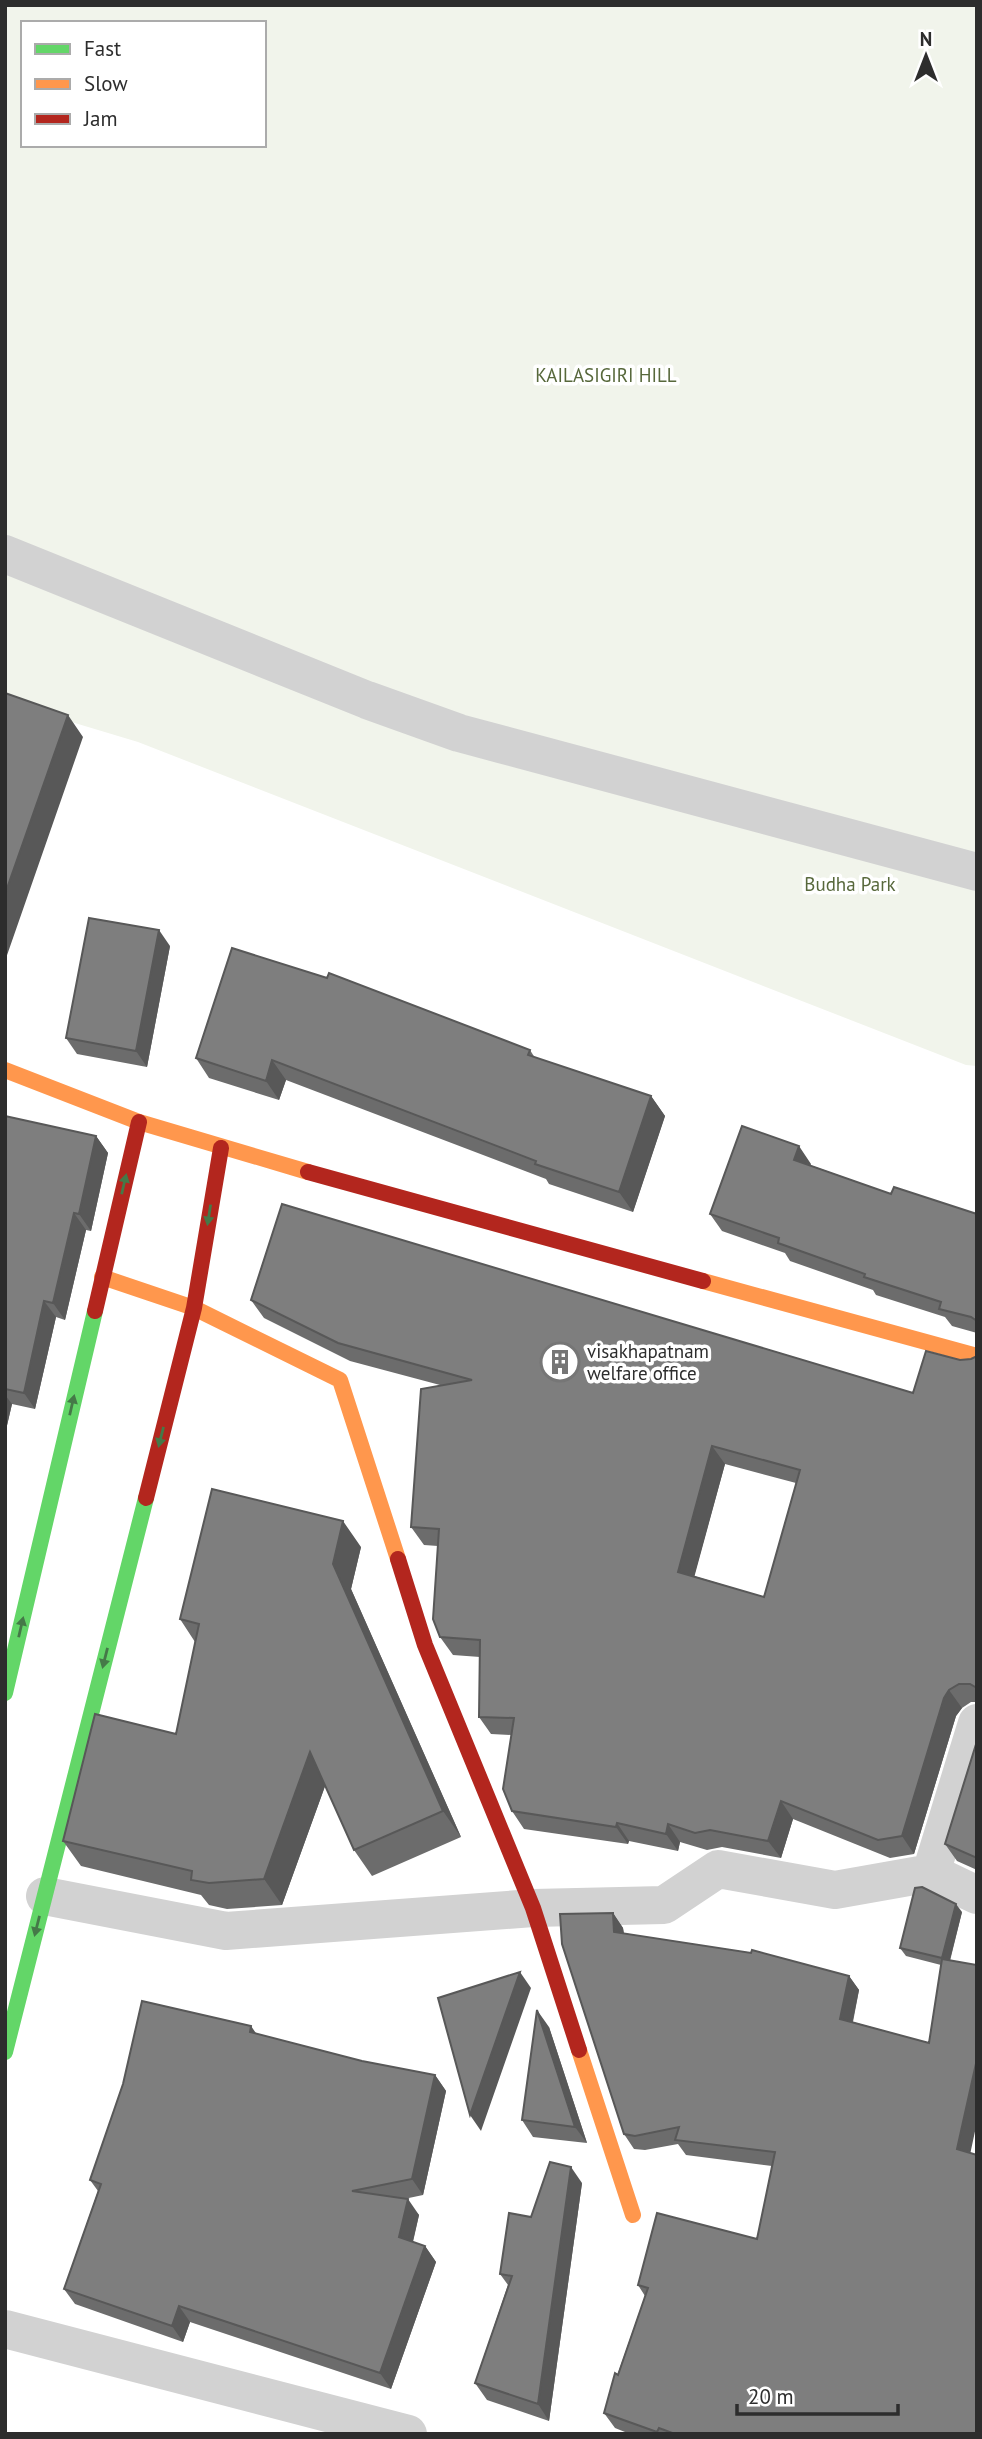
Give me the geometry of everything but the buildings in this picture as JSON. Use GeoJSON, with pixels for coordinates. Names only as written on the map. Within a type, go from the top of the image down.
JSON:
{"type":"FeatureCollection","features":[{"type":"Feature","properties":{"kind":"street"},"geometry":{"type":"LineString","coordinates":[[5,554],[366,700],[459,733],[977,872]]}},
{"type":"Feature","properties":{"kind":"street"},"geometry":{"type":"LineString","coordinates":[[5,1070],[139,1122],[220,1148],[977,1356]]}},
{"type":"Feature","properties":{"kind":"street"},"geometry":{"type":"LineString","coordinates":[[5,1693],[139,1122]]}},
{"type":"Feature","properties":{"kind":"street"},"geometry":{"type":"LineString","coordinates":[[5,2052],[194,1308],[220,1148]]}},
{"type":"Feature","properties":{"kind":"street"},"geometry":{"type":"LineString","coordinates":[[102,1277],[194,1308],[340,1380],[425,1644],[533,1908],[633,2214]]}},
{"type":"Feature","properties":{"kind":"street"},"geometry":{"type":"LineString","coordinates":[[931,1872],[977,1723]]}},
{"type":"Feature","properties":{"kind":"street"},"geometry":{"type":"LineString","coordinates":[[45,1896],[226,1931],[533,1908],[664,1905],[718,1869],[835,1890],[931,1872],[977,1895]]}},
{"type":"Feature","properties":{"kind":"street"},"geometry":{"type":"LineString","coordinates":[[5,2329],[408,2434]]}},
{"type":"Feature","properties":{"kind":"green space","name":"KAILASIGIRI HILL"},"geometry":{"type":"Polygon","coordinates":[[[5,5],[977,5],[977,1066],[966,1065],[138,742],[5,702],[5,5]]]}},
{"type":"Feature","properties":{"kind":"traffic: fast"},"geometry":{"type":"LineString","coordinates":[[5,1693],[95,1311]]}},
{"type":"Feature","properties":{"kind":"traffic: fast"},"geometry":{"type":"LineString","coordinates":[[5,2052],[146,1498]]}},
{"type":"Feature","properties":{"kind":"traffic: slow"},"geometry":{"type":"LineString","coordinates":[[5,1070],[139,1122],[308,1172]]}},
{"type":"Feature","properties":{"kind":"traffic: slow"},"geometry":{"type":"LineString","coordinates":[[102,1277],[194,1308],[340,1380],[398,1559]]}},
{"type":"Feature","properties":{"kind":"traffic: slow"},"geometry":{"type":"LineString","coordinates":[[703,1281],[977,1356]]}},
{"type":"Feature","properties":{"kind":"traffic: slow"},"geometry":{"type":"LineString","coordinates":[[579,2050],[633,2215]]}},
{"type":"Feature","properties":{"kind":"traffic: jam"},"geometry":{"type":"LineString","coordinates":[[95,1311],[139,1122]]}},
{"type":"Feature","properties":{"kind":"traffic: jam"},"geometry":{"type":"LineString","coordinates":[[146,1498],[194,1308],[221,1148]]}},
{"type":"Feature","properties":{"kind":"traffic: jam"},"geometry":{"type":"LineString","coordinates":[[308,1172],[703,1281]]}},
{"type":"Feature","properties":{"kind":"traffic: jam"},"geometry":{"type":"LineString","coordinates":[[398,1559],[425,1645],[533,1908],[579,2050]]}},
{"type":"Feature","properties":{"kind":"place","name":"visakhapatnam welfare office"},"geometry":{"type":"Point","coordinates":[560,1362]}},
{"type":"Feature","properties":{"kind":"park label","name":"Budha Park"},"geometry":{"type":"Point","coordinates":[850,884]}}]}
